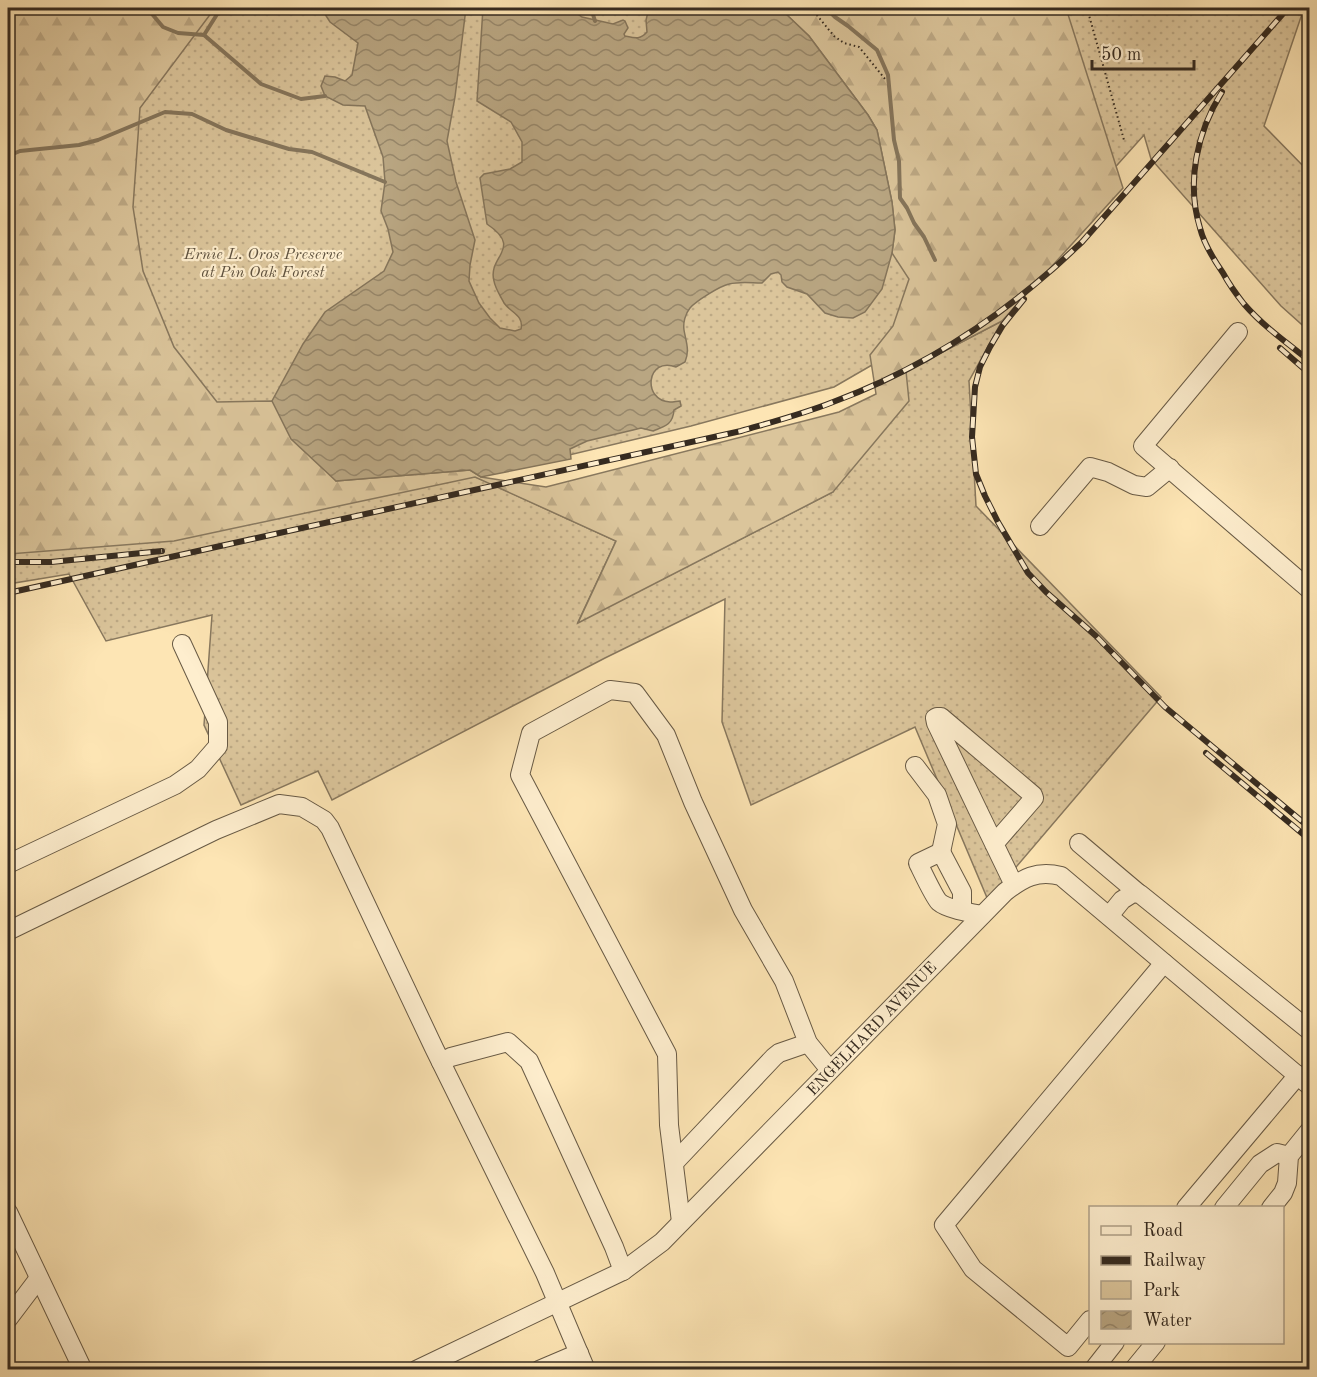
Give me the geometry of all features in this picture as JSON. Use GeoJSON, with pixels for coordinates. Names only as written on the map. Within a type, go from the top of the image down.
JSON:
{"type":"FeatureCollection","features":[{"type":"Feature","properties":{"kind":"street"},"geometry":{"type":"LineString","coordinates":[[1238,332],[1143,446],[1310,590]]}},
{"type":"Feature","properties":{"kind":"street"},"geometry":{"type":"LineString","coordinates":[[1040,526],[1090,467],[1108,472],[1134,485],[1147,487],[1170,468]]}},
{"type":"Feature","properties":{"kind":"street"},"geometry":{"type":"LineString","coordinates":[[8,864],[175,785],[198,769],[218,746],[218,722],[182,644]]}},
{"type":"Feature","properties":{"kind":"street"},"geometry":{"type":"LineString","coordinates":[[681,1222],[669,1125],[667,1054],[520,776],[531,732],[610,690],[635,693],[666,735],[693,802],[743,910],[784,981],[808,1043],[830,1070]]}},
{"type":"Feature","properties":{"kind":"street"},"geometry":{"type":"LineString","coordinates":[[994,844],[1034,798],[1033,795],[941,717],[937,717],[935,718],[936,723],[994,844],[1014,885]]}},
{"type":"Feature","properties":{"kind":"street"},"geometry":{"type":"LineString","coordinates":[[915,766],[937,795],[947,824],[941,852],[962,892],[962,910]]}},
{"type":"Feature","properties":{"kind":"street"},"geometry":{"type":"LineString","coordinates":[[8,931],[216,830],[279,804],[302,807],[324,820],[330,828],[558,1302],[582,1361],[539,1370]]}},
{"type":"Feature","properties":{"kind":"street"},"geometry":{"type":"LineString","coordinates":[[1079,843],[1310,1031]]}},
{"type":"Feature","properties":{"kind":"street"},"geometry":{"type":"LineString","coordinates":[[941,852],[918,863],[939,902],[982,915]]}},
{"type":"Feature","properties":{"kind":"street","name":"ENGELHARD AVENUE"},"geometry":{"type":"LineString","coordinates":[[416,1370],[623,1272],[662,1242],[1005,892],[1023,879],[1037,874],[1051,873],[1061,876],[1306,1080]]}},
{"type":"Feature","properties":{"kind":"street"},"geometry":{"type":"LineString","coordinates":[[1109,916],[1122,900],[1137,892]]}},
{"type":"Feature","properties":{"kind":"street"},"geometry":{"type":"LineString","coordinates":[[1089,1321],[1068,1347],[973,1269],[944,1225],[1164,963]]}},
{"type":"Feature","properties":{"kind":"street"},"geometry":{"type":"LineString","coordinates":[[441,1062],[451,1057],[508,1042],[529,1061],[610,1237],[623,1272]]}},
{"type":"Feature","properties":{"kind":"street"},"geometry":{"type":"LineString","coordinates":[[674,1163],[774,1057],[808,1043]]}},
{"type":"Feature","properties":{"kind":"street"},"geometry":{"type":"LineString","coordinates":[[1188,1206],[1306,1080]]}},
{"type":"Feature","properties":{"kind":"street"},"geometry":{"type":"LineString","coordinates":[[1273,1206],[1284,1193],[1289,1156],[1310,1130]]}},
{"type":"Feature","properties":{"kind":"street"},"geometry":{"type":"LineString","coordinates":[[1226,1206],[1260,1164],[1277,1153],[1289,1156]]}},
{"type":"Feature","properties":{"kind":"street"},"geometry":{"type":"LineString","coordinates":[[8,1212],[83,1370]]}},
{"type":"Feature","properties":{"kind":"street"},"geometry":{"type":"LineString","coordinates":[[8,1319],[39,1278]]}},
{"type":"Feature","properties":{"kind":"street"},"geometry":{"type":"LineString","coordinates":[[1093,1370],[1113,1344]]}},
{"type":"Feature","properties":{"kind":"street"},"geometry":{"type":"LineString","coordinates":[[1133,1370],[1154,1344]]}},
{"type":"Feature","properties":{"kind":"path"},"geometry":{"type":"LineString","coordinates":[[811,8],[834,36],[844,43],[859,47],[885,80]]}},
{"type":"Feature","properties":{"kind":"path"},"geometry":{"type":"LineString","coordinates":[[1087,8],[1124,140]]}},
{"type":"Feature","properties":{"kind":"green space","name":"Ernie L. Oros Preserve at Pin Oak Forest"},"geometry":{"type":"Polygon","coordinates":[[[8,8],[1304,8],[1264,126],[1309,172],[1309,331],[1281,306],[1151,159],[1144,135],[1025,268],[936,328],[834,387],[691,426],[476,477],[616,541],[578,622],[833,492],[906,371],[1002,321],[969,381],[976,506],[1161,697],[988,900],[915,727],[751,805],[722,722],[725,599],[605,658],[332,800],[318,771],[241,805],[204,725],[212,615],[106,641],[69,574],[8,584],[8,8]]]}},
{"type":"Feature","properties":{"kind":"green space"},"geometry":{"type":"Polygon","coordinates":[[[8,8],[215,8],[140,108],[133,207],[143,271],[174,347],[217,402],[274,401],[336,481],[470,470],[481,477],[546,487],[839,412],[876,394],[870,355],[893,326],[909,279],[892,253],[895,230],[892,202],[877,130],[809,36],[777,8],[1066,8],[1123,188],[1002,321],[906,371],[909,401],[833,492],[578,623],[616,541],[475,477],[174,541],[9,554],[8,8]]]}},
{"type":"Feature","properties":{"kind":"water"},"geometry":{"type":"Polygon","coordinates":[[[321,8],[466,8],[447,141],[456,182],[475,240],[469,281],[479,303],[500,328],[515,331],[521,329],[521,320],[504,303],[495,284],[493,272],[504,246],[498,233],[487,224],[480,178],[484,174],[510,169],[522,162],[522,142],[511,122],[477,101],[483,8],[569,8],[582,17],[613,24],[623,20],[628,28],[625,36],[635,38],[647,32],[646,20],[649,8],[777,8],[787,15],[809,36],[877,130],[892,202],[895,230],[892,253],[882,289],[865,312],[853,318],[825,313],[807,294],[787,287],[778,272],[771,274],[762,283],[729,284],[708,294],[688,310],[684,322],[687,350],[685,362],[676,367],[666,365],[658,368],[651,380],[655,395],[661,400],[680,401],[681,406],[674,410],[668,424],[662,428],[653,431],[641,428],[587,441],[570,449],[571,459],[481,477],[470,470],[336,481],[291,439],[272,401],[303,344],[325,312],[384,271],[393,252],[381,211],[385,182],[383,157],[365,106],[343,105],[325,96],[321,86],[325,76],[345,81],[352,75],[358,43],[330,22],[321,8]]]}},
{"type":"Feature","properties":{"kind":"waterway"},"geometry":{"type":"LineString","coordinates":[[147,8],[163,27],[178,33],[204,35],[261,84],[301,99],[325,96]]}},
{"type":"Feature","properties":{"kind":"waterway"},"geometry":{"type":"LineString","coordinates":[[204,35],[221,8]]}},
{"type":"Feature","properties":{"kind":"waterway"},"geometry":{"type":"LineString","coordinates":[[591,8],[595,21]]}},
{"type":"Feature","properties":{"kind":"waterway"},"geometry":{"type":"LineString","coordinates":[[826,8],[877,50],[888,75],[894,140],[899,161],[900,198],[935,260]]}},
{"type":"Feature","properties":{"kind":"waterway"},"geometry":{"type":"LineString","coordinates":[[8,156],[20,151],[79,145],[98,140],[165,112],[192,114],[226,130],[289,149],[312,152],[385,182]]}},
{"type":"Feature","properties":{"kind":"railway"},"geometry":{"type":"LineString","coordinates":[[8,593],[741,431],[822,406],[891,377],[973,330],[1024,293],[1065,258],[1082,242],[1288,8]]}},
{"type":"Feature","properties":{"kind":"railway"},"geometry":{"type":"LineString","coordinates":[[1222,92],[1206,124],[1196,158],[1194,193],[1202,234],[1213,257],[1244,304],[1267,327],[1310,361]]}},
{"type":"Feature","properties":{"kind":"railway"},"geometry":{"type":"LineString","coordinates":[[1024,299],[1003,325],[990,347],[980,367],[975,387],[972,437],[976,474],[998,522],[1028,573],[1046,592],[1096,636],[1165,707],[1310,828]]}},
{"type":"Feature","properties":{"kind":"railway"},"geometry":{"type":"LineString","coordinates":[[1280,348],[1310,374]]}},
{"type":"Feature","properties":{"kind":"railway"},"geometry":{"type":"LineString","coordinates":[[8,562],[51,562],[162,551]]}},
{"type":"Feature","properties":{"kind":"railway"},"geometry":{"type":"LineString","coordinates":[[1206,753],[1310,840]]}}]}
